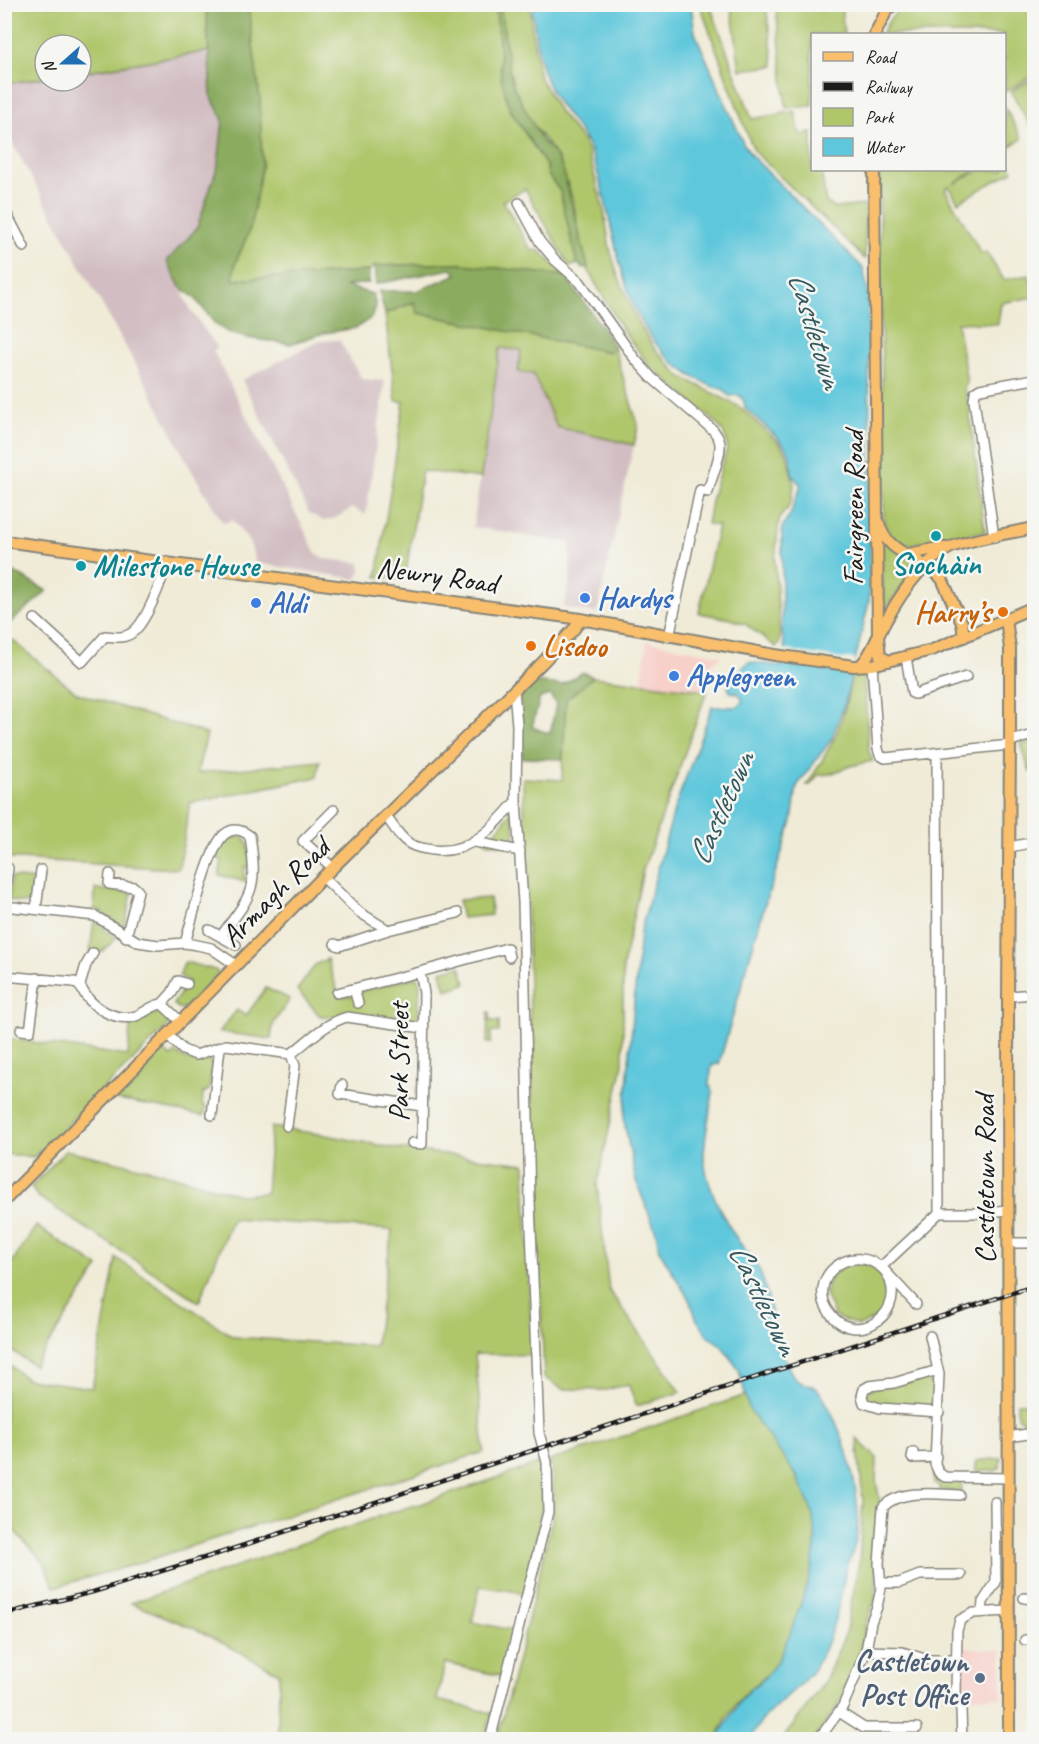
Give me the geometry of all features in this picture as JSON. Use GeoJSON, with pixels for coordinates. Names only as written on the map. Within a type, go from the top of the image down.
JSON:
{"type":"FeatureCollection","features":[{"type":"Feature","properties":{"kind":"main road"},"geometry":{"type":"LineString","coordinates":[[875,33],[883,16],[894,4]]}},
{"type":"Feature","properties":{"kind":"main road","name":"Fairgreen Road"},"geometry":{"type":"LineString","coordinates":[[874,171],[878,637],[880,656],[889,661]]}},
{"type":"Feature","properties":{"kind":"main road"},"geometry":{"type":"LineString","coordinates":[[877,514],[880,528],[888,542],[897,550],[908,554],[938,574],[946,585],[962,623],[964,637]]}},
{"type":"Feature","properties":{"kind":"main road"},"geometry":{"type":"LineString","coordinates":[[908,554],[949,548],[1035,528]]}},
{"type":"Feature","properties":{"kind":"main road","name":"Newry Road"},"geometry":{"type":"LineString","coordinates":[[4,541],[581,619],[775,655],[862,665],[932,650],[1035,607]]}},
{"type":"Feature","properties":{"kind":"main road"},"geometry":{"type":"LineString","coordinates":[[862,665],[910,583],[949,548]]}},
{"type":"Feature","properties":{"kind":"main road","name":"Armagh Road"},"geometry":{"type":"LineString","coordinates":[[4,1201],[323,877],[514,690],[581,619]]}},
{"type":"Feature","properties":{"kind":"main road","name":"Castletown Road"},"geometry":{"type":"LineString","coordinates":[[1006,619],[1010,648],[1009,1740]]}},
{"type":"Feature","properties":{"kind":"street"},"geometry":{"type":"LineString","coordinates":[[519,203],[540,242],[555,260],[580,282],[635,359],[652,378],[713,430],[718,437],[720,443],[708,492],[700,490],[669,637]]}},
{"type":"Feature","properties":{"kind":"street"},"geometry":{"type":"LineString","coordinates":[[4,209],[24,247]]}},
{"type":"Feature","properties":{"kind":"street"},"geometry":{"type":"LineString","coordinates":[[994,537],[974,400],[975,392],[980,389],[1035,379]]}},
{"type":"Feature","properties":{"kind":"street"},"geometry":{"type":"LineString","coordinates":[[35,619],[82,662],[105,636],[124,637],[133,633],[161,583],[167,562]]}},
{"type":"Feature","properties":{"kind":"street"},"geometry":{"type":"LineString","coordinates":[[906,657],[912,693],[915,694],[966,677]]}},
{"type":"Feature","properties":{"kind":"street"},"geometry":{"type":"LineString","coordinates":[[862,665],[880,755],[885,758],[1010,743],[1035,735]]}},
{"type":"Feature","properties":{"kind":"street"},"geometry":{"type":"LineString","coordinates":[[490,1740],[548,1512],[547,1462],[539,1420],[516,801],[518,725],[514,690]]}},
{"type":"Feature","properties":{"kind":"street"},"geometry":{"type":"LineString","coordinates":[[937,753],[939,1213]]}},
{"type":"Feature","properties":{"kind":"street"},"geometry":{"type":"LineString","coordinates":[[475,842],[496,825],[516,801]]}},
{"type":"Feature","properties":{"kind":"street"},"geometry":{"type":"LineString","coordinates":[[333,810],[303,840],[333,868]]}},
{"type":"Feature","properties":{"kind":"street"},"geometry":{"type":"LineString","coordinates":[[386,816],[403,838],[416,847],[437,851],[475,842],[519,851]]}},
{"type":"Feature","properties":{"kind":"street"},"geometry":{"type":"LineString","coordinates":[[185,943],[214,850],[225,834],[233,830],[242,830],[250,836],[253,886],[244,905],[221,936]]}},
{"type":"Feature","properties":{"kind":"street"},"geometry":{"type":"LineString","coordinates":[[1010,847],[1035,842]]}},
{"type":"Feature","properties":{"kind":"street"},"geometry":{"type":"LineString","coordinates":[[4,895],[8,868]]}},
{"type":"Feature","properties":{"kind":"street"},"geometry":{"type":"LineString","coordinates":[[36,909],[40,870]]}},
{"type":"Feature","properties":{"kind":"street"},"geometry":{"type":"LineString","coordinates":[[110,874],[109,884],[134,887],[138,891],[126,937]]}},
{"type":"Feature","properties":{"kind":"street"},"geometry":{"type":"LineString","coordinates":[[323,877],[359,912],[388,930]]}},
{"type":"Feature","properties":{"kind":"street"},"geometry":{"type":"LineString","coordinates":[[335,944],[339,946],[388,930],[455,914],[450,903]]}},
{"type":"Feature","properties":{"kind":"street"},"geometry":{"type":"LineString","coordinates":[[4,906],[95,916],[126,937],[138,942],[158,945],[185,943],[211,948],[236,965]]}},
{"type":"Feature","properties":{"kind":"street"},"geometry":{"type":"LineString","coordinates":[[209,930],[236,945]]}},
{"type":"Feature","properties":{"kind":"street","name":"Park Street"},"geometry":{"type":"LineString","coordinates":[[337,993],[507,948],[509,957]]}},
{"type":"Feature","properties":{"kind":"street"},"geometry":{"type":"LineString","coordinates":[[80,985],[86,965],[93,953]]}},
{"type":"Feature","properties":{"kind":"street","name":"Park Street"},"geometry":{"type":"LineString","coordinates":[[412,1143],[422,1144],[424,993],[420,972]]}},
{"type":"Feature","properties":{"kind":"street"},"geometry":{"type":"LineString","coordinates":[[4,976],[74,982],[80,985],[87,997],[98,1008],[118,1017],[132,1017],[162,1004],[172,993],[178,981],[187,984]]}},
{"type":"Feature","properties":{"kind":"street"},"geometry":{"type":"LineString","coordinates":[[21,1030],[30,1031],[37,978]]}},
{"type":"Feature","properties":{"kind":"street","name":"Park Street"},"geometry":{"type":"LineString","coordinates":[[354,989],[358,1003]]}},
{"type":"Feature","properties":{"kind":"street"},"geometry":{"type":"LineString","coordinates":[[1008,996],[1035,994]]}},
{"type":"Feature","properties":{"kind":"street"},"geometry":{"type":"LineString","coordinates":[[162,1004],[181,1022]]}},
{"type":"Feature","properties":{"kind":"street"},"geometry":{"type":"LineString","coordinates":[[168,1035],[183,1050],[196,1055],[226,1045],[291,1054],[322,1029],[338,1019],[347,1017],[423,1028]]}},
{"type":"Feature","properties":{"kind":"street"},"geometry":{"type":"LineString","coordinates":[[212,1115],[209,1098],[220,1048]]}},
{"type":"Feature","properties":{"kind":"street"},"geometry":{"type":"LineString","coordinates":[[286,1126],[295,1066],[291,1054]]}},
{"type":"Feature","properties":{"kind":"street"},"geometry":{"type":"LineString","coordinates":[[342,1085],[340,1094],[422,1106]]}},
{"type":"Feature","properties":{"kind":"street"},"geometry":{"type":"LineString","coordinates":[[883,1269],[939,1213],[1008,1210]]}},
{"type":"Feature","properties":{"kind":"street"},"geometry":{"type":"LineString","coordinates":[[1008,1243],[1035,1243]]}},
{"type":"Feature","properties":{"kind":"street"},"geometry":{"type":"LineString","coordinates":[[883,1269],[892,1286],[892,1297],[882,1318],[872,1325],[859,1328],[840,1322],[830,1313],[824,1302],[824,1285],[829,1273],[840,1263],[857,1258],[869,1260],[883,1269],[916,1304]]}},
{"type":"Feature","properties":{"kind":"street"},"geometry":{"type":"LineString","coordinates":[[930,1336],[938,1370],[939,1412],[935,1464],[939,1473],[945,1477],[1008,1478]]}},
{"type":"Feature","properties":{"kind":"street"},"geometry":{"type":"LineString","coordinates":[[938,1370],[894,1383],[869,1386],[864,1389],[862,1396],[864,1403],[880,1408],[939,1412]]}},
{"type":"Feature","properties":{"kind":"street"},"geometry":{"type":"LineString","coordinates":[[1008,1437],[1035,1433]]}},
{"type":"Feature","properties":{"kind":"street"},"geometry":{"type":"LineString","coordinates":[[913,1452],[912,1458],[936,1457]]}},
{"type":"Feature","properties":{"kind":"street"},"geometry":{"type":"LineString","coordinates":[[818,1740],[849,1695],[866,1652],[881,1583],[879,1564],[883,1507],[889,1500],[906,1496],[959,1495]]}},
{"type":"Feature","properties":{"kind":"street"},"geometry":{"type":"LineString","coordinates":[[982,1612],[983,1602],[996,1582],[995,1502]]}},
{"type":"Feature","properties":{"kind":"street"},"geometry":{"type":"LineString","coordinates":[[881,1583],[898,1583],[920,1575],[961,1575]]}},
{"type":"Feature","properties":{"kind":"street"},"geometry":{"type":"LineString","coordinates":[[1024,1598],[1035,1599]]}},
{"type":"Feature","properties":{"kind":"street"},"geometry":{"type":"LineString","coordinates":[[962,1740],[961,1710],[956,1696],[957,1631],[960,1620],[967,1615],[982,1612],[1008,1611]]}},
{"type":"Feature","properties":{"kind":"street"},"geometry":{"type":"LineString","coordinates":[[866,1652],[902,1652],[928,1660],[956,1660]]}},
{"type":"Feature","properties":{"kind":"street"},"geometry":{"type":"LineString","coordinates":[[839,1712],[864,1728],[917,1728]]}},
{"type":"Feature","properties":{"kind":"shaded area"},"geometry":{"type":"Polygon","coordinates":[[[210,51],[211,96],[223,120],[218,165],[197,228],[167,261],[192,312],[218,348],[213,351],[316,553],[324,559],[360,563],[361,571],[357,579],[256,563],[250,543],[233,520],[223,523],[189,466],[148,387],[5,130],[4,84],[33,79],[33,93],[93,93],[93,70],[210,51]]]}},
{"type":"Feature","properties":{"kind":"shaded area"},"geometry":{"type":"Polygon","coordinates":[[[339,340],[362,379],[385,381],[366,515],[353,508],[333,519],[324,521],[309,513],[242,380],[319,341],[339,340]]]}},
{"type":"Feature","properties":{"kind":"shaded area"},"geometry":{"type":"Polygon","coordinates":[[[500,347],[521,350],[557,427],[634,445],[597,613],[563,608],[570,581],[570,543],[473,527],[500,347]]]}},
{"type":"Feature","properties":{"kind":"shaded area"},"geometry":{"type":"Polygon","coordinates":[[[647,641],[722,656],[712,663],[707,691],[641,683],[647,641]]]}},
{"type":"Feature","properties":{"kind":"shaded area"},"geometry":{"type":"Polygon","coordinates":[[[965,1648],[1002,1650],[1002,1698],[964,1696],[965,1648]]]}},
{"type":"Feature","properties":{"kind":"green space"},"geometry":{"type":"Polygon","coordinates":[[[905,4],[1034,5],[1034,75],[1006,91],[1006,33],[882,33],[890,19],[905,4]]]}},
{"type":"Feature","properties":{"kind":"green space"},"geometry":{"type":"Polygon","coordinates":[[[5,5],[206,5],[210,51],[93,70],[93,33],[33,33],[33,79],[5,84],[5,5]]]}},
{"type":"Feature","properties":{"kind":"green space"},"geometry":{"type":"Polygon","coordinates":[[[206,5],[248,5],[260,100],[262,165],[250,229],[235,264],[233,280],[369,271],[369,283],[345,286],[373,294],[376,307],[371,318],[356,328],[324,333],[290,344],[229,333],[215,324],[195,298],[180,287],[167,261],[197,228],[218,165],[223,120],[211,96],[206,5]]]}},
{"type":"Feature","properties":{"kind":"green space"},"geometry":{"type":"Polygon","coordinates":[[[248,5],[495,5],[509,108],[547,167],[548,175],[560,191],[577,264],[570,267],[525,189],[503,201],[531,250],[540,251],[565,276],[455,263],[375,266],[369,271],[233,280],[235,264],[250,229],[262,165],[260,100],[248,5]]]}},
{"type":"Feature","properties":{"kind":"green space"},"geometry":{"type":"Polygon","coordinates":[[[495,5],[500,5],[514,88],[542,141],[557,157],[563,170],[588,267],[584,268],[577,264],[560,191],[548,175],[547,167],[509,108],[501,78],[495,5]]]}},
{"type":"Feature","properties":{"kind":"green space"},"geometry":{"type":"Polygon","coordinates":[[[500,5],[530,5],[540,78],[560,113],[582,140],[588,152],[618,276],[638,322],[654,348],[680,376],[740,407],[780,444],[787,454],[794,485],[791,501],[780,517],[778,527],[775,561],[780,637],[776,647],[745,624],[699,613],[718,526],[707,524],[712,496],[727,449],[726,438],[716,423],[648,364],[622,329],[590,274],[584,258],[573,200],[563,170],[557,157],[534,126],[514,88],[500,5]]]}},
{"type":"Feature","properties":{"kind":"green space"},"geometry":{"type":"Polygon","coordinates":[[[700,5],[710,5],[752,119],[795,111],[800,135],[811,133],[811,171],[821,171],[826,202],[835,208],[865,205],[865,259],[755,152],[700,5]]]}},
{"type":"Feature","properties":{"kind":"green space"},"geometry":{"type":"Polygon","coordinates":[[[731,5],[766,5],[774,66],[740,70],[731,5]]]}},
{"type":"Feature","properties":{"kind":"green space"},"geometry":{"type":"Polygon","coordinates":[[[776,5],[841,5],[844,33],[811,33],[811,106],[786,108],[776,5]]]}},
{"type":"Feature","properties":{"kind":"green space"},"geometry":{"type":"Polygon","coordinates":[[[1034,78],[1034,132],[1011,91],[1034,78]]]}},
{"type":"Feature","properties":{"kind":"green space"},"geometry":{"type":"Polygon","coordinates":[[[1006,109],[1022,139],[1006,149],[1006,109]]]}},
{"type":"Feature","properties":{"kind":"green space"},"geometry":{"type":"Polygon","coordinates":[[[1006,159],[1013,171],[958,202],[949,186],[945,189],[981,253],[986,252],[1004,280],[1029,275],[1034,297],[1001,303],[998,324],[957,322],[967,383],[964,388],[969,408],[985,532],[906,545],[892,537],[884,523],[879,171],[974,171],[954,184],[978,171],[1006,171],[1006,159]]]}},
{"type":"Feature","properties":{"kind":"green space"},"geometry":{"type":"Polygon","coordinates":[[[455,263],[565,276],[614,347],[609,352],[418,313],[414,302],[385,314],[379,291],[417,291],[457,274],[451,269],[376,284],[375,266],[455,263]]]}},
{"type":"Feature","properties":{"kind":"green space"},"geometry":{"type":"Polygon","coordinates":[[[414,302],[418,313],[609,352],[614,347],[638,426],[634,445],[557,427],[533,374],[518,372],[521,350],[500,348],[481,478],[422,471],[405,579],[377,577],[404,402],[396,401],[385,314],[414,302]]]}},
{"type":"Feature","properties":{"kind":"green space"},"geometry":{"type":"Polygon","coordinates":[[[880,535],[918,566],[886,608],[884,605],[880,535]]]}},
{"type":"Feature","properties":{"kind":"green space"},"geometry":{"type":"Polygon","coordinates":[[[5,569],[47,591],[9,624],[5,618],[5,569]]]}},
{"type":"Feature","properties":{"kind":"green space"},"geometry":{"type":"Polygon","coordinates":[[[5,634],[77,693],[207,734],[197,773],[320,761],[317,777],[190,803],[179,868],[5,858],[5,634]]]}},
{"type":"Feature","properties":{"kind":"green space"},"geometry":{"type":"Polygon","coordinates":[[[583,672],[593,677],[566,700],[563,759],[522,758],[520,698],[533,682],[562,685],[583,672]],[[550,695],[540,698],[532,727],[550,734],[556,704],[550,695]]]}},
{"type":"Feature","properties":{"kind":"green space"},"geometry":{"type":"Polygon","coordinates":[[[851,675],[861,676],[864,679],[869,752],[873,761],[850,766],[830,774],[818,775],[810,785],[807,785],[824,757],[841,721],[851,675]]]}},
{"type":"Feature","properties":{"kind":"green space"},"geometry":{"type":"Polygon","coordinates":[[[593,677],[707,691],[643,870],[623,966],[623,1064],[597,1185],[609,1290],[681,1392],[637,1406],[628,1384],[606,1390],[562,1389],[544,1377],[532,1089],[523,778],[562,780],[565,700],[593,677]]]}},
{"type":"Feature","properties":{"kind":"green space"},"geometry":{"type":"Polygon","coordinates":[[[1033,741],[1034,771],[1030,772],[1021,744],[1033,741]]]}},
{"type":"Feature","properties":{"kind":"green space"},"geometry":{"type":"Polygon","coordinates":[[[513,812],[515,844],[512,847],[486,842],[485,839],[495,833],[513,812]]]}},
{"type":"Feature","properties":{"kind":"green space"},"geometry":{"type":"Polygon","coordinates":[[[244,837],[248,843],[251,868],[245,867],[244,877],[251,879],[249,883],[219,875],[222,860],[215,858],[223,841],[244,837]]]}},
{"type":"Feature","properties":{"kind":"green space"},"geometry":{"type":"Polygon","coordinates":[[[11,877],[34,880],[31,903],[9,900],[11,877]]]}},
{"type":"Feature","properties":{"kind":"green space"},"geometry":{"type":"Polygon","coordinates":[[[95,889],[132,893],[125,924],[120,926],[100,911],[94,910],[95,889]]]}},
{"type":"Feature","properties":{"kind":"green space"},"geometry":{"type":"Polygon","coordinates":[[[490,898],[491,915],[462,918],[458,900],[490,898]]]}},
{"type":"Feature","properties":{"kind":"green space"},"geometry":{"type":"Polygon","coordinates":[[[94,920],[116,938],[102,952],[90,951],[94,920]]]}},
{"type":"Feature","properties":{"kind":"green space"},"geometry":{"type":"Polygon","coordinates":[[[327,959],[339,996],[353,996],[414,977],[418,978],[420,982],[418,1023],[320,1016],[297,990],[316,964],[327,959]]]}},
{"type":"Feature","properties":{"kind":"green space"},"geometry":{"type":"Polygon","coordinates":[[[185,962],[219,973],[186,1007],[180,1009],[173,1004],[189,981],[179,976],[185,962]]]}},
{"type":"Feature","properties":{"kind":"green space"},"geometry":{"type":"Polygon","coordinates":[[[460,966],[466,984],[446,990],[441,971],[460,966]]]}},
{"type":"Feature","properties":{"kind":"green space"},"geometry":{"type":"Polygon","coordinates":[[[266,988],[290,999],[273,1024],[271,1039],[219,1032],[237,1010],[246,1016],[266,988]]]}},
{"type":"Feature","properties":{"kind":"green space"},"geometry":{"type":"Polygon","coordinates":[[[158,1012],[164,1013],[169,1025],[34,1157],[5,1154],[5,1038],[128,1056],[130,1026],[158,1012]]]}},
{"type":"Feature","properties":{"kind":"green space"},"geometry":{"type":"Polygon","coordinates":[[[488,1012],[490,1012],[490,1021],[499,1021],[499,1032],[491,1032],[491,1043],[487,1043],[488,1012]]]}},
{"type":"Feature","properties":{"kind":"green space"},"geometry":{"type":"Polygon","coordinates":[[[163,1050],[171,1057],[176,1053],[191,1061],[213,1062],[209,1090],[203,1093],[202,1104],[206,1108],[204,1116],[113,1099],[163,1050]]]}},
{"type":"Feature","properties":{"kind":"green space"},"geometry":{"type":"Polygon","coordinates":[[[271,1127],[393,1148],[525,1164],[532,1355],[475,1354],[484,1452],[136,1564],[54,1587],[44,1563],[5,1521],[5,1362],[27,1379],[92,1388],[116,1258],[234,1337],[375,1346],[392,1230],[232,1219],[199,1302],[37,1196],[31,1187],[66,1150],[157,1171],[241,1195],[266,1193],[271,1127]]]}},
{"type":"Feature","properties":{"kind":"green space"},"geometry":{"type":"Polygon","coordinates":[[[36,1226],[99,1267],[34,1366],[5,1346],[5,1273],[36,1226]]]}},
{"type":"Feature","properties":{"kind":"green space"},"geometry":{"type":"Polygon","coordinates":[[[851,1261],[879,1268],[890,1290],[881,1316],[859,1326],[835,1317],[825,1294],[831,1274],[851,1261]]]}},
{"type":"Feature","properties":{"kind":"green space"},"geometry":{"type":"Polygon","coordinates":[[[926,1379],[933,1386],[935,1401],[925,1408],[872,1403],[867,1400],[866,1393],[871,1388],[926,1379]]]}},
{"type":"Feature","properties":{"kind":"green space"},"geometry":{"type":"Polygon","coordinates":[[[746,1395],[758,1422],[787,1460],[800,1484],[811,1509],[815,1528],[815,1553],[803,1602],[791,1636],[775,1665],[736,1704],[717,1739],[497,1740],[554,1511],[550,1461],[746,1395]]]}},
{"type":"Feature","properties":{"kind":"green space"},"geometry":{"type":"Polygon","coordinates":[[[1017,1403],[1034,1403],[1034,1425],[1028,1425],[1017,1417],[1017,1403]]]}},
{"type":"Feature","properties":{"kind":"green space"},"geometry":{"type":"Polygon","coordinates":[[[857,1439],[877,1458],[876,1481],[880,1502],[875,1599],[843,1699],[814,1739],[782,1740],[824,1683],[845,1635],[859,1563],[863,1501],[857,1439]]]}},
{"type":"Feature","properties":{"kind":"green space"},"geometry":{"type":"Polygon","coordinates":[[[1001,1458],[1000,1468],[995,1471],[976,1471],[976,1461],[1001,1458]]]}},
{"type":"Feature","properties":{"kind":"green space"},"geometry":{"type":"Polygon","coordinates":[[[541,1463],[543,1494],[539,1528],[524,1593],[480,1586],[472,1622],[512,1630],[501,1676],[445,1663],[437,1700],[492,1713],[485,1739],[278,1739],[279,1673],[198,1630],[131,1603],[389,1513],[541,1463]]]}},
{"type":"Feature","properties":{"kind":"green space"},"geometry":{"type":"Polygon","coordinates":[[[936,1473],[961,1481],[962,1491],[940,1490],[937,1483],[934,1483],[933,1476],[936,1473]]]}},
{"type":"Feature","properties":{"kind":"water","name":"Castletown"},"geometry":{"type":"Polygon","coordinates":[[[532,5],[691,5],[695,33],[744,145],[751,155],[863,268],[868,292],[871,512],[869,602],[845,703],[831,740],[797,786],[792,821],[765,904],[719,1064],[712,1065],[709,1084],[713,1091],[704,1159],[711,1188],[729,1227],[743,1248],[754,1259],[760,1271],[780,1347],[790,1372],[799,1382],[817,1388],[829,1407],[846,1451],[857,1501],[858,1524],[855,1546],[847,1564],[835,1618],[826,1645],[806,1679],[772,1710],[751,1739],[717,1739],[740,1701],[751,1688],[763,1680],[778,1660],[790,1634],[812,1566],[816,1540],[812,1511],[797,1476],[749,1409],[739,1370],[722,1346],[708,1336],[697,1320],[690,1301],[659,1250],[656,1232],[636,1181],[624,1121],[640,933],[675,807],[712,707],[737,707],[742,702],[738,693],[730,692],[728,687],[740,676],[739,671],[749,662],[782,666],[786,657],[782,632],[782,528],[792,512],[800,490],[800,483],[792,474],[790,457],[786,448],[745,408],[744,401],[739,395],[729,396],[723,389],[711,386],[690,375],[665,355],[647,331],[633,304],[623,275],[601,184],[589,147],[557,101],[542,67],[532,5]]]}},
{"type":"Feature","properties":{"kind":"pier"},"geometry":{"type":"Polygon","coordinates":[[[782,649],[855,659],[854,674],[792,664],[774,664],[774,662],[781,663],[782,649]]]}},
{"type":"Feature","properties":{"kind":"railway"},"geometry":{"type":"LineString","coordinates":[[4,1614],[93,1592],[217,1554],[1034,1286]]}},
{"type":"Feature","properties":{"kind":"place","name":"Sìochàin"},"geometry":{"type":"Point","coordinates":[936,536]}},
{"type":"Feature","properties":{"kind":"place","name":"Milestone House"},"geometry":{"type":"Point","coordinates":[81,566]}},
{"type":"Feature","properties":{"kind":"place","name":"Hardys"},"geometry":{"type":"Point","coordinates":[585,598]}},
{"type":"Feature","properties":{"kind":"place","name":"Aldi"},"geometry":{"type":"Point","coordinates":[256,603]}},
{"type":"Feature","properties":{"kind":"place","name":"Harry’s"},"geometry":{"type":"Point","coordinates":[1003,612]}},
{"type":"Feature","properties":{"kind":"place","name":"Lisdoo"},"geometry":{"type":"Point","coordinates":[531,646]}},
{"type":"Feature","properties":{"kind":"place","name":"Applegreen"},"geometry":{"type":"Point","coordinates":[674,676]}},
{"type":"Feature","properties":{"kind":"place","name":"Castletown Post Office"},"geometry":{"type":"Point","coordinates":[980,1678]}}]}
